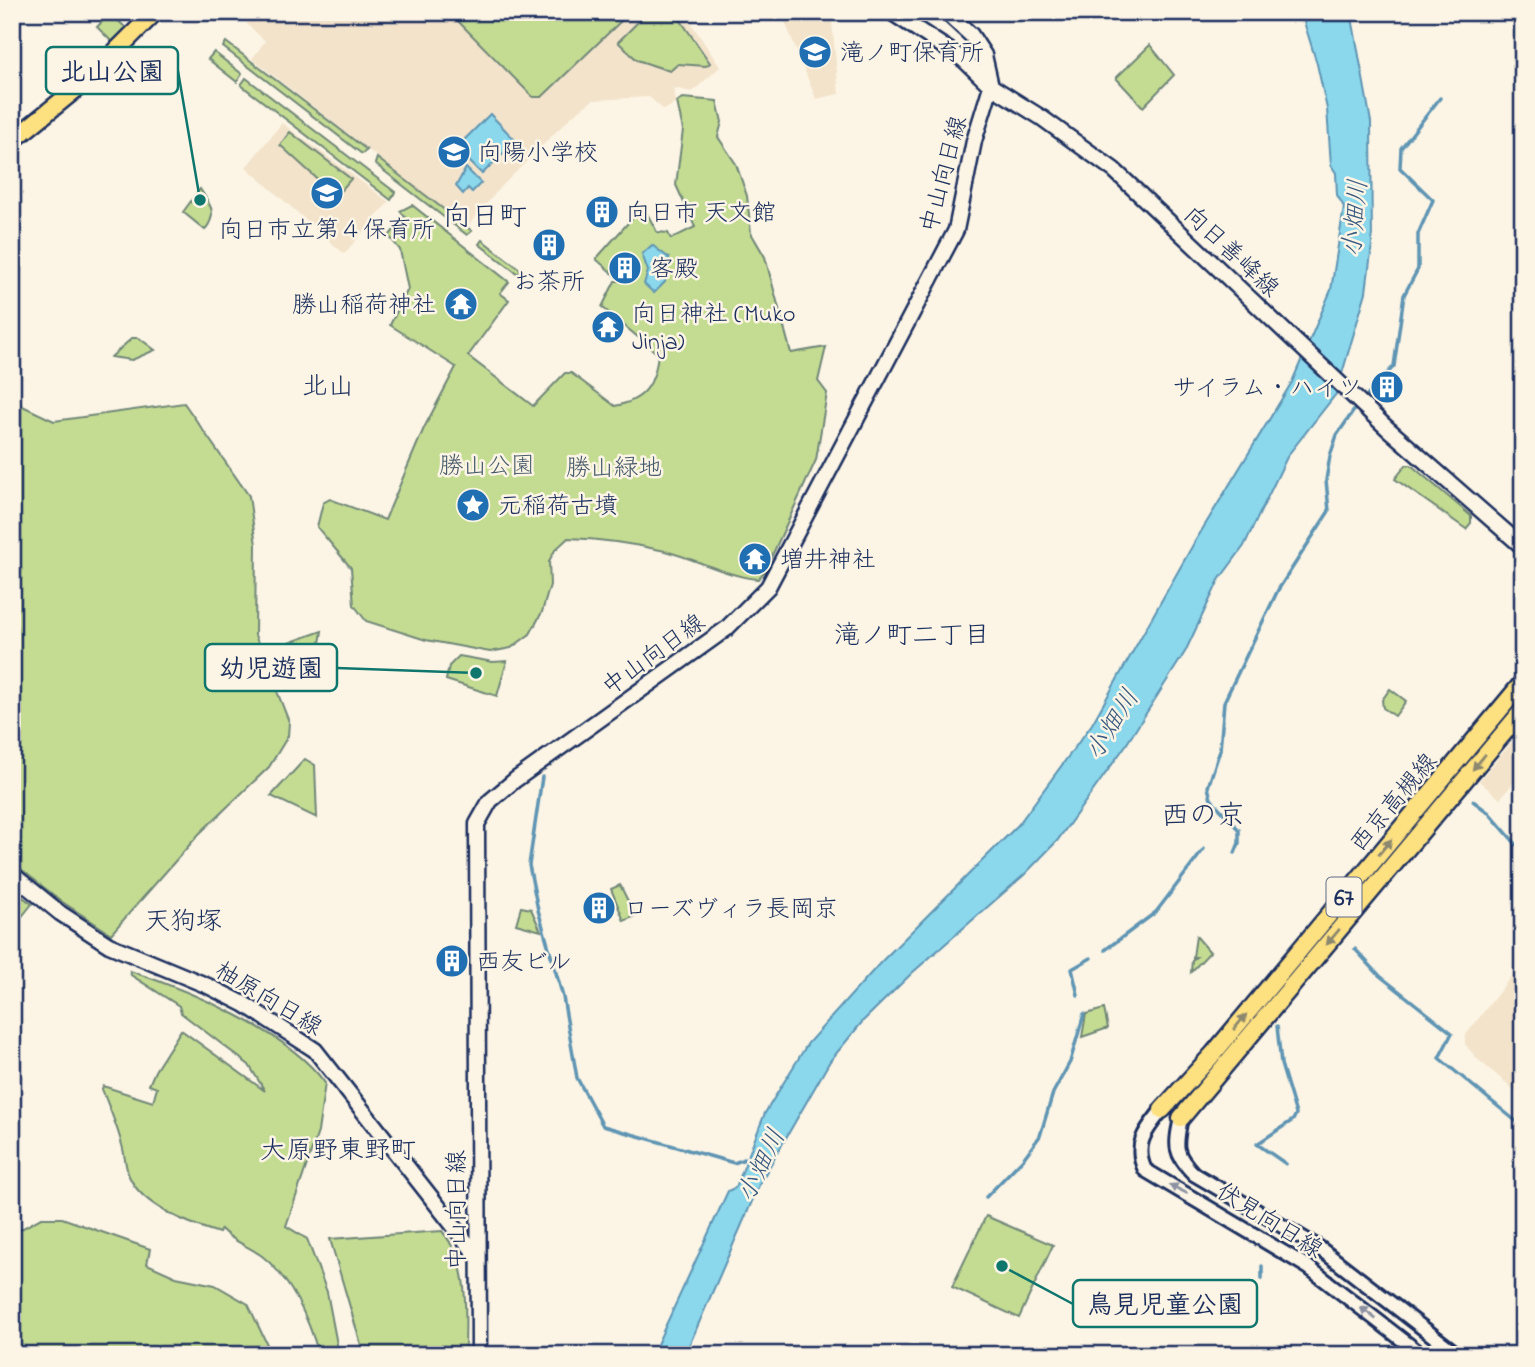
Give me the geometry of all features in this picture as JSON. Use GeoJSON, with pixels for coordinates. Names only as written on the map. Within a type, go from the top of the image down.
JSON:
{"type":"FeatureCollection","features":[{"type":"Feature","properties":{"kind":"main road"},"geometry":{"type":"LineString","coordinates":[[12,141],[79,87],[155,12]]}},
{"type":"Feature","properties":{"kind":"main road","name":"向日善峰線"},"geometry":{"type":"LineString","coordinates":[[891,12],[964,60],[991,86],[1114,170],[1358,400],[1523,547]]}},
{"type":"Feature","properties":{"kind":"main road"},"geometry":{"type":"LineString","coordinates":[[946,12],[971,35],[984,55],[991,86]]}},
{"type":"Feature","properties":{"kind":"main road","name":"中山向日線"},"geometry":{"type":"LineString","coordinates":[[479,1355],[477,824],[490,801],[515,780],[726,629],[768,587],[953,240],[974,141],[991,86]]}},
{"type":"Feature","properties":{"kind":"main road","name":"西京高槻線"},"geometry":{"type":"LineString","coordinates":[[1162,1110],[1214,1053],[1523,682]]}},
{"type":"Feature","properties":{"kind":"main road","name":"西京高槻線"},"geometry":{"type":"LineString","coordinates":[[1181,1118],[1523,710]]}},
{"type":"Feature","properties":{"kind":"main road","name":"柚原向日線"},"geometry":{"type":"LineString","coordinates":[[12,874],[60,913],[109,946],[208,986],[244,1004],[316,1051],[478,1256]]}},
{"type":"Feature","properties":{"kind":"main road"},"geometry":{"type":"LineString","coordinates":[[1214,1053],[1227,1063]]}},
{"type":"Feature","properties":{"kind":"street","name":"伏見向日線"},"geometry":{"type":"LineString","coordinates":[[1162,1110],[1142,1136],[1139,1156],[1145,1170],[1308,1267],[1422,1355]]}},
{"type":"Feature","properties":{"kind":"street","name":"伏見向日線"},"geometry":{"type":"LineString","coordinates":[[1181,1118],[1177,1139],[1179,1158],[1195,1174],[1318,1247],[1458,1355]]}},
{"type":"Feature","properties":{"kind":"shaded area","name":"向陽小学校"},"geometry":{"type":"Polygon","coordinates":[[[243,12],[684,12],[720,67],[692,92],[673,88],[676,103],[664,110],[649,97],[593,100],[572,116],[500,188],[467,227],[252,59],[265,41],[247,24],[243,12]]]}},
{"type":"Feature","properties":{"kind":"shaded area","name":"滝ノ町保育所"},"geometry":{"type":"Polygon","coordinates":[[[781,12],[831,12],[839,94],[816,99],[781,12]]]}},
{"type":"Feature","properties":{"kind":"shaded area","name":"向日市立第４保育所"},"geometry":{"type":"Polygon","coordinates":[[[282,123],[389,202],[344,254],[246,167],[282,123]]]}},
{"type":"Feature","properties":{"kind":"shaded area"},"geometry":{"type":"Polygon","coordinates":[[[1523,729],[1523,771],[1500,799],[1479,781],[1523,729]]]}},
{"type":"Feature","properties":{"kind":"shaded area"},"geometry":{"type":"Polygon","coordinates":[[[1523,961],[1523,1097],[1476,1058],[1465,1044],[1465,1036],[1523,961]]]}},
{"type":"Feature","properties":{"kind":"green space"},"geometry":{"type":"Polygon","coordinates":[[[449,12],[623,12],[622,20],[542,97],[533,97],[449,12]]]}},
{"type":"Feature","properties":{"kind":"green space"},"geometry":{"type":"Polygon","coordinates":[[[648,12],[675,12],[710,63],[706,66],[678,64],[670,71],[637,60],[618,42],[648,12]]]}},
{"type":"Feature","properties":{"kind":"green space"},"geometry":{"type":"Polygon","coordinates":[[[110,13],[126,28],[112,42],[97,27],[110,13]]]}},
{"type":"Feature","properties":{"kind":"green space"},"geometry":{"type":"Polygon","coordinates":[[[226,42],[367,150],[362,154],[223,47],[226,42]]]}},
{"type":"Feature","properties":{"kind":"green space"},"geometry":{"type":"Polygon","coordinates":[[[1150,45],[1174,75],[1143,107],[1116,78],[1150,45]]]}},
{"type":"Feature","properties":{"kind":"green space"},"geometry":{"type":"Polygon","coordinates":[[[214,52],[242,74],[237,82],[208,59],[214,52]]]}},
{"type":"Feature","properties":{"kind":"green space"},"geometry":{"type":"Polygon","coordinates":[[[246,78],[395,192],[391,200],[241,85],[246,78]]]}},
{"type":"Feature","properties":{"kind":"green space"},"geometry":{"type":"Polygon","coordinates":[[[682,98],[717,101],[722,122],[718,137],[736,164],[747,196],[751,233],[765,257],[791,353],[826,347],[818,381],[827,393],[816,460],[765,571],[758,579],[746,577],[665,551],[617,542],[568,538],[555,550],[549,561],[550,585],[542,612],[530,634],[511,648],[490,652],[426,640],[366,621],[354,605],[351,568],[317,527],[323,503],[330,499],[385,520],[424,428],[456,367],[390,325],[408,289],[400,250],[389,236],[405,217],[400,211],[412,205],[509,282],[500,293],[509,300],[468,356],[533,406],[565,373],[571,373],[615,406],[626,403],[647,389],[654,374],[658,354],[602,307],[615,281],[621,281],[596,259],[643,206],[657,232],[668,233],[671,239],[695,227],[676,185],[683,130],[677,102],[682,98]]]}},
{"type":"Feature","properties":{"kind":"green space"},"geometry":{"type":"Polygon","coordinates":[[[290,132],[351,179],[336,196],[280,145],[290,132]]]}},
{"type":"Feature","properties":{"kind":"green space"},"geometry":{"type":"Polygon","coordinates":[[[377,158],[472,231],[467,235],[375,164],[377,158]]]}},
{"type":"Feature","properties":{"kind":"green space"},"geometry":{"type":"Polygon","coordinates":[[[200,189],[212,210],[205,230],[183,212],[200,189]]]}},
{"type":"Feature","properties":{"kind":"green space"},"geometry":{"type":"Polygon","coordinates":[[[482,240],[521,270],[518,274],[479,244],[482,240]]]}},
{"type":"Feature","properties":{"kind":"green space"},"geometry":{"type":"Polygon","coordinates":[[[132,338],[139,338],[155,350],[132,360],[111,357],[132,338]]]}},
{"type":"Feature","properties":{"kind":"green space"},"geometry":{"type":"Polygon","coordinates":[[[12,401],[54,421],[184,403],[249,496],[256,545],[255,635],[289,722],[288,736],[269,767],[200,833],[111,934],[61,901],[12,862],[12,401]]]}},
{"type":"Feature","properties":{"kind":"green space"},"geometry":{"type":"Polygon","coordinates":[[[1406,465],[1411,465],[1471,516],[1471,523],[1466,529],[1395,479],[1406,465]]]}},
{"type":"Feature","properties":{"kind":"green space"},"geometry":{"type":"Polygon","coordinates":[[[322,631],[318,656],[292,663],[285,644],[322,631]]]}},
{"type":"Feature","properties":{"kind":"green space"},"geometry":{"type":"Polygon","coordinates":[[[459,656],[493,662],[507,661],[497,696],[446,680],[449,666],[459,656]]]}},
{"type":"Feature","properties":{"kind":"green space"},"geometry":{"type":"Polygon","coordinates":[[[1390,689],[1406,701],[1395,716],[1383,708],[1382,700],[1390,689]]]}},
{"type":"Feature","properties":{"kind":"green space"},"geometry":{"type":"Polygon","coordinates":[[[305,759],[315,765],[317,818],[271,796],[305,759]]]}},
{"type":"Feature","properties":{"kind":"green space"},"geometry":{"type":"Polygon","coordinates":[[[620,885],[634,913],[633,917],[624,921],[611,889],[620,885]]]}},
{"type":"Feature","properties":{"kind":"green space"},"geometry":{"type":"Polygon","coordinates":[[[12,889],[32,904],[12,929],[12,889]]]}},
{"type":"Feature","properties":{"kind":"green space"},"geometry":{"type":"Polygon","coordinates":[[[521,907],[531,909],[541,931],[516,924],[521,907]]]}},
{"type":"Feature","properties":{"kind":"green space"},"geometry":{"type":"Polygon","coordinates":[[[1196,936],[1210,952],[1191,972],[1192,960],[1196,957],[1193,957],[1196,936]]]}},
{"type":"Feature","properties":{"kind":"green space"},"geometry":{"type":"Polygon","coordinates":[[[130,971],[181,990],[263,1030],[287,1046],[325,1083],[318,1132],[286,1226],[307,1239],[327,1292],[339,1355],[319,1355],[298,1301],[282,1276],[262,1256],[221,1229],[219,1233],[168,1213],[144,1197],[129,1176],[103,1086],[153,1102],[157,1088],[149,1085],[181,1030],[265,1091],[249,1065],[181,1013],[179,1006],[131,975],[130,971]]]}},
{"type":"Feature","properties":{"kind":"green space"},"geometry":{"type":"Polygon","coordinates":[[[1104,1009],[1108,1028],[1082,1037],[1086,1014],[1104,1009]]]}},
{"type":"Feature","properties":{"kind":"green space"},"geometry":{"type":"Polygon","coordinates":[[[986,1216],[1053,1245],[1019,1318],[952,1287],[986,1216]]]}},
{"type":"Feature","properties":{"kind":"green space"},"geometry":{"type":"Polygon","coordinates":[[[41,1218],[62,1218],[150,1249],[147,1264],[176,1277],[215,1285],[248,1304],[272,1355],[12,1355],[12,1234],[41,1218]]]}},
{"type":"Feature","properties":{"kind":"green space"},"geometry":{"type":"Polygon","coordinates":[[[442,1231],[458,1259],[462,1274],[465,1355],[364,1355],[330,1239],[442,1231]]]}},
{"type":"Feature","properties":{"kind":"water","name":"小畑川"},"geometry":{"type":"Polygon","coordinates":[[[1301,12],[1351,12],[1371,122],[1372,245],[1366,292],[1336,394],[1288,455],[1244,546],[1219,580],[1185,652],[1126,745],[1057,841],[1024,875],[912,973],[863,1021],[830,1061],[760,1183],[685,1355],[652,1355],[728,1191],[736,1187],[765,1113],[808,1043],[881,962],[1018,825],[1092,724],[1194,543],[1292,382],[1331,290],[1344,207],[1337,195],[1336,173],[1331,165],[1327,109],[1301,12]]]}},
{"type":"Feature","properties":{"kind":"water"},"geometry":{"type":"Polygon","coordinates":[[[490,114],[516,141],[482,174],[456,148],[490,114]]]}},
{"type":"Feature","properties":{"kind":"water"},"geometry":{"type":"Polygon","coordinates":[[[466,168],[481,183],[472,192],[468,188],[463,194],[456,186],[466,168]]]}},
{"type":"Feature","properties":{"kind":"water"},"geometry":{"type":"Polygon","coordinates":[[[652,245],[669,258],[665,282],[654,293],[644,284],[648,271],[642,254],[652,245]]]}},
{"type":"Feature","properties":{"kind":"pier"},"geometry":{"type":"Polygon","coordinates":[[[1306,339],[1345,376],[1339,394],[1298,355],[1306,339]]]}},
{"type":"Feature","properties":{"kind":"waterway"},"geometry":{"type":"LineString","coordinates":[[1363,400],[1394,366],[1404,295],[1418,269],[1418,234],[1433,200],[1400,168],[1401,148],[1440,98]]}},
{"type":"Feature","properties":{"kind":"waterway"},"geometry":{"type":"LineString","coordinates":[[1235,853],[1239,843],[1239,830],[1211,799],[1208,787],[1220,750],[1224,702],[1278,590],[1329,511],[1326,480],[1330,456],[1337,435],[1357,406]]}},
{"type":"Feature","properties":{"kind":"waterway","name":"小畑川"},"geometry":{"type":"LineString","coordinates":[[542,777],[529,865],[538,910],[563,997],[577,1078],[603,1126],[734,1163],[747,1158]]}},
{"type":"Feature","properties":{"kind":"waterway"},"geometry":{"type":"LineString","coordinates":[[1473,801],[1489,813],[1523,852]]}},
{"type":"Feature","properties":{"kind":"waterway"},"geometry":{"type":"LineString","coordinates":[[1105,950],[1156,912],[1204,849]]}},
{"type":"Feature","properties":{"kind":"waterway"},"geometry":{"type":"LineString","coordinates":[[1355,949],[1380,976],[1452,1033],[1439,1058],[1523,1127]]}},
{"type":"Feature","properties":{"kind":"waterway"},"geometry":{"type":"LineString","coordinates":[[1078,995],[1072,969],[1091,958]]}},
{"type":"Feature","properties":{"kind":"waterway"},"geometry":{"type":"LineString","coordinates":[[986,1197],[1023,1159],[1040,1136],[1053,1093],[1070,1062],[1084,1014]]}},
{"type":"Feature","properties":{"kind":"waterway"},"geometry":{"type":"LineString","coordinates":[[1277,1026],[1281,1064],[1296,1114],[1293,1120],[1257,1144],[1286,1164]]}},
{"type":"Feature","properties":{"kind":"waterway"},"geometry":{"type":"LineString","coordinates":[[1262,1266],[1262,1279]]}},
{"type":"Feature","properties":{"kind":"place","name":"滝ノ町保育所"},"geometry":{"type":"Point","coordinates":[815,52]}},
{"type":"Feature","properties":{"kind":"place","name":"向陽小学校"},"geometry":{"type":"Point","coordinates":[454,152]}},
{"type":"Feature","properties":{"kind":"place","name":"向日市立第４保育所"},"geometry":{"type":"Point","coordinates":[327,193]}},
{"type":"Feature","properties":{"kind":"place","name":"北山公園"},"geometry":{"type":"Point","coordinates":[200,200]}},
{"type":"Feature","properties":{"kind":"place","name":"向日市 天文館"},"geometry":{"type":"Point","coordinates":[602,212]}},
{"type":"Feature","properties":{"kind":"place","name":"お茶所"},"geometry":{"type":"Point","coordinates":[549,245]}},
{"type":"Feature","properties":{"kind":"place","name":"客殿"},"geometry":{"type":"Point","coordinates":[625,268]}},
{"type":"Feature","properties":{"kind":"place","name":"勝山稲荷神社"},"geometry":{"type":"Point","coordinates":[461,304]}},
{"type":"Feature","properties":{"kind":"place","name":"向日神社 (Muko Jinja)"},"geometry":{"type":"Point","coordinates":[608,327]}},
{"type":"Feature","properties":{"kind":"place","name":"サイラム・ハイツ"},"geometry":{"type":"Point","coordinates":[1387,387]}},
{"type":"Feature","properties":{"kind":"place","name":"元稲荷古墳"},"geometry":{"type":"Point","coordinates":[473,505]}},
{"type":"Feature","properties":{"kind":"place","name":"増井神社"},"geometry":{"type":"Point","coordinates":[755,559]}},
{"type":"Feature","properties":{"kind":"place","name":"幼児遊園"},"geometry":{"type":"Point","coordinates":[476,673]}},
{"type":"Feature","properties":{"kind":"place","name":"ローズヴィラ長岡京"},"geometry":{"type":"Point","coordinates":[599,908]}},
{"type":"Feature","properties":{"kind":"place","name":"西友ビル"},"geometry":{"type":"Point","coordinates":[452,961]}},
{"type":"Feature","properties":{"kind":"place","name":"鳥見児童公園"},"geometry":{"type":"Point","coordinates":[1002,1266]}},
{"type":"Feature","properties":{"kind":"district","name":"向日町"},"geometry":{"type":"Point","coordinates":[485,215]}},
{"type":"Feature","properties":{"kind":"district","name":"北山"},"geometry":{"type":"Point","coordinates":[328,385]}},
{"type":"Feature","properties":{"kind":"district","name":"滝ノ町二丁目"},"geometry":{"type":"Point","coordinates":[912,634]}},
{"type":"Feature","properties":{"kind":"district","name":"西の京"},"geometry":{"type":"Point","coordinates":[1203,814]}},
{"type":"Feature","properties":{"kind":"district","name":"天狗塚"},"geometry":{"type":"Point","coordinates":[183,920]}},
{"type":"Feature","properties":{"kind":"district","name":"大原野東野町"},"geometry":{"type":"Point","coordinates":[338,1149]}},
{"type":"Feature","properties":{"kind":"park label","name":"勝山公園"},"geometry":{"type":"Point","coordinates":[487,465]}},
{"type":"Feature","properties":{"kind":"park label","name":"勝山緑地"},"geometry":{"type":"Point","coordinates":[614,467]}}]}
